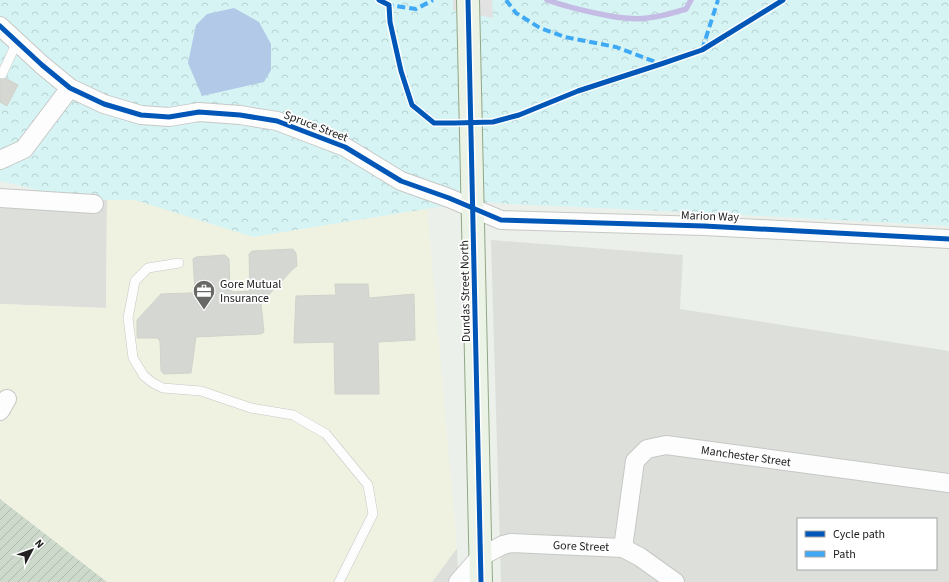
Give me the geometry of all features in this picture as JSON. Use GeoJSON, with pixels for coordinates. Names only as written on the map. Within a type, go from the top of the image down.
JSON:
{"type":"FeatureCollection","features":[{"type":"Feature","properties":{"kind":"main road","name":"Dundas Street North"},"geometry":{"type":"LineString","coordinates":[[468,6],[481,582]]}},
{"type":"Feature","properties":{"kind":"street","name":"Spruce Street"},"geometry":{"type":"LineString","coordinates":[[0,26],[42,66],[70,88],[104,104],[141,115],[169,116],[199,112],[240,115],[277,121],[345,147],[400,181],[473,208]]}},
{"type":"Feature","properties":{"kind":"street"},"geometry":{"type":"LineString","coordinates":[[0,160],[24,149],[70,88]]}},
{"type":"Feature","properties":{"kind":"street"},"geometry":{"type":"LineString","coordinates":[[0,198],[94,204]]}},
{"type":"Feature","properties":{"kind":"street","name":"Marion Way"},"geometry":{"type":"LineString","coordinates":[[473,208],[501,220],[704,226],[949,239]]}},
{"type":"Feature","properties":{"kind":"street","name":"Manchester Street"},"geometry":{"type":"LineString","coordinates":[[623,548],[635,461],[647,449],[666,445],[949,484]]}},
{"type":"Feature","properties":{"kind":"street","name":"Gore Street"},"geometry":{"type":"LineString","coordinates":[[480,557],[503,545],[511,543],[623,548],[640,557],[675,582]]}},
{"type":"Feature","properties":{"kind":"street"},"geometry":{"type":"LineString","coordinates":[[458,582],[480,557]]}},
{"type":"Feature","properties":{"kind":"lane"},"geometry":{"type":"LineString","coordinates":[[2,74],[17,42]]}},
{"type":"Feature","properties":{"kind":"lane"},"geometry":{"type":"LineString","coordinates":[[180,263],[148,268],[135,281],[128,318],[133,358],[144,376],[163,388],[201,391],[251,408],[292,415],[326,434],[368,485],[372,514],[340,582]]}},
{"type":"Feature","properties":{"kind":"shaded area"},"geometry":{"type":"Polygon","coordinates":[[[234,8],[259,22],[271,44],[271,70],[264,82],[202,96],[188,63],[196,25],[207,14],[234,8]]]}},
{"type":"Feature","properties":{"kind":"shaded area"},"geometry":{"type":"Polygon","coordinates":[[[107,200],[106,308],[0,304],[0,205],[107,200]]]}},
{"type":"Feature","properties":{"kind":"shaded area"},"geometry":{"type":"Polygon","coordinates":[[[107,200],[135,200],[253,237],[427,209],[457,548],[432,582],[107,582],[0,499],[0,304],[106,308],[107,200]]]}},
{"type":"Feature","properties":{"kind":"shaded area"},"geometry":{"type":"Polygon","coordinates":[[[491,240],[683,255],[680,309],[949,351],[949,582],[501,582],[491,240]]]}},
{"type":"Feature","properties":{"kind":"shaded area"},"geometry":{"type":"Polygon","coordinates":[[[0,499],[107,582],[0,582],[0,499]]]}},
{"type":"Feature","properties":{"kind":"shaded area"},"geometry":{"type":"Polygon","coordinates":[[[457,548],[458,582],[432,582],[457,548]]]}},
{"type":"Feature","properties":{"kind":"green space"},"geometry":{"type":"Polygon","coordinates":[[[0,0],[949,0],[949,226],[508,204],[475,201],[253,237],[135,200],[80,200],[0,181],[0,0]]]}},
{"type":"Feature","properties":{"kind":"pier"},"geometry":{"type":"Polygon","coordinates":[[[453,0],[492,0],[493,18],[453,10],[453,0]]]}},
{"type":"Feature","properties":{"kind":"building"},"geometry":{"type":"Polygon","coordinates":[[[0,75],[18,85],[7,106],[0,102],[0,75]]]}},
{"type":"Feature","properties":{"kind":"building","name":"Gore Mutual Insurance"},"geometry":{"type":"Polygon","coordinates":[[[293,249],[296,253],[297,266],[261,303],[264,332],[261,334],[196,337],[191,373],[164,374],[161,371],[160,341],[157,338],[137,338],[137,320],[161,294],[191,293],[195,291],[193,259],[196,257],[225,255],[229,259],[230,289],[233,292],[250,291],[249,254],[252,251],[293,249]]]}},
{"type":"Feature","properties":{"kind":"building","name":"Gore Mutual Insurance"},"geometry":{"type":"Polygon","coordinates":[[[335,284],[368,284],[369,298],[414,294],[415,340],[378,342],[379,394],[335,394],[334,342],[294,343],[296,296],[336,295],[335,284]]]}},
{"type":"Feature","properties":{"kind":"waterway"},"geometry":{"type":"LineString","coordinates":[[547,0],[594,13],[638,19],[662,16],[686,9],[691,0]]}},
{"type":"Feature","properties":{"kind":"marked path"},"geometry":{"type":"LineString","coordinates":[[386,3],[389,5],[416,9],[433,0]]}},
{"type":"Feature","properties":{"kind":"marked path"},"geometry":{"type":"LineString","coordinates":[[506,0],[516,13],[540,28],[565,37],[616,47],[661,64]]}},
{"type":"Feature","properties":{"kind":"marked path"},"geometry":{"type":"LineString","coordinates":[[702,50],[718,0]]}},
{"type":"Feature","properties":{"kind":"cycle path"},"geometry":{"type":"LineString","coordinates":[[379,0],[389,5],[390,22],[401,71],[412,105],[434,123],[493,122],[519,115],[578,91],[702,50],[783,0]]}},
{"type":"Feature","properties":{"kind":"cycle path"},"geometry":{"type":"LineString","coordinates":[[468,0],[481,582]]}},
{"type":"Feature","properties":{"kind":"cycle path"},"geometry":{"type":"LineString","coordinates":[[0,26],[42,65],[70,88],[104,104],[141,115],[169,117],[199,112],[240,115],[277,121],[345,147],[401,181],[449,198],[501,220],[704,226],[949,239]]}},
{"type":"Feature","properties":{"kind":"place","name":"Gore Mutual Insurance"},"geometry":{"type":"Point","coordinates":[204,310]}}]}
